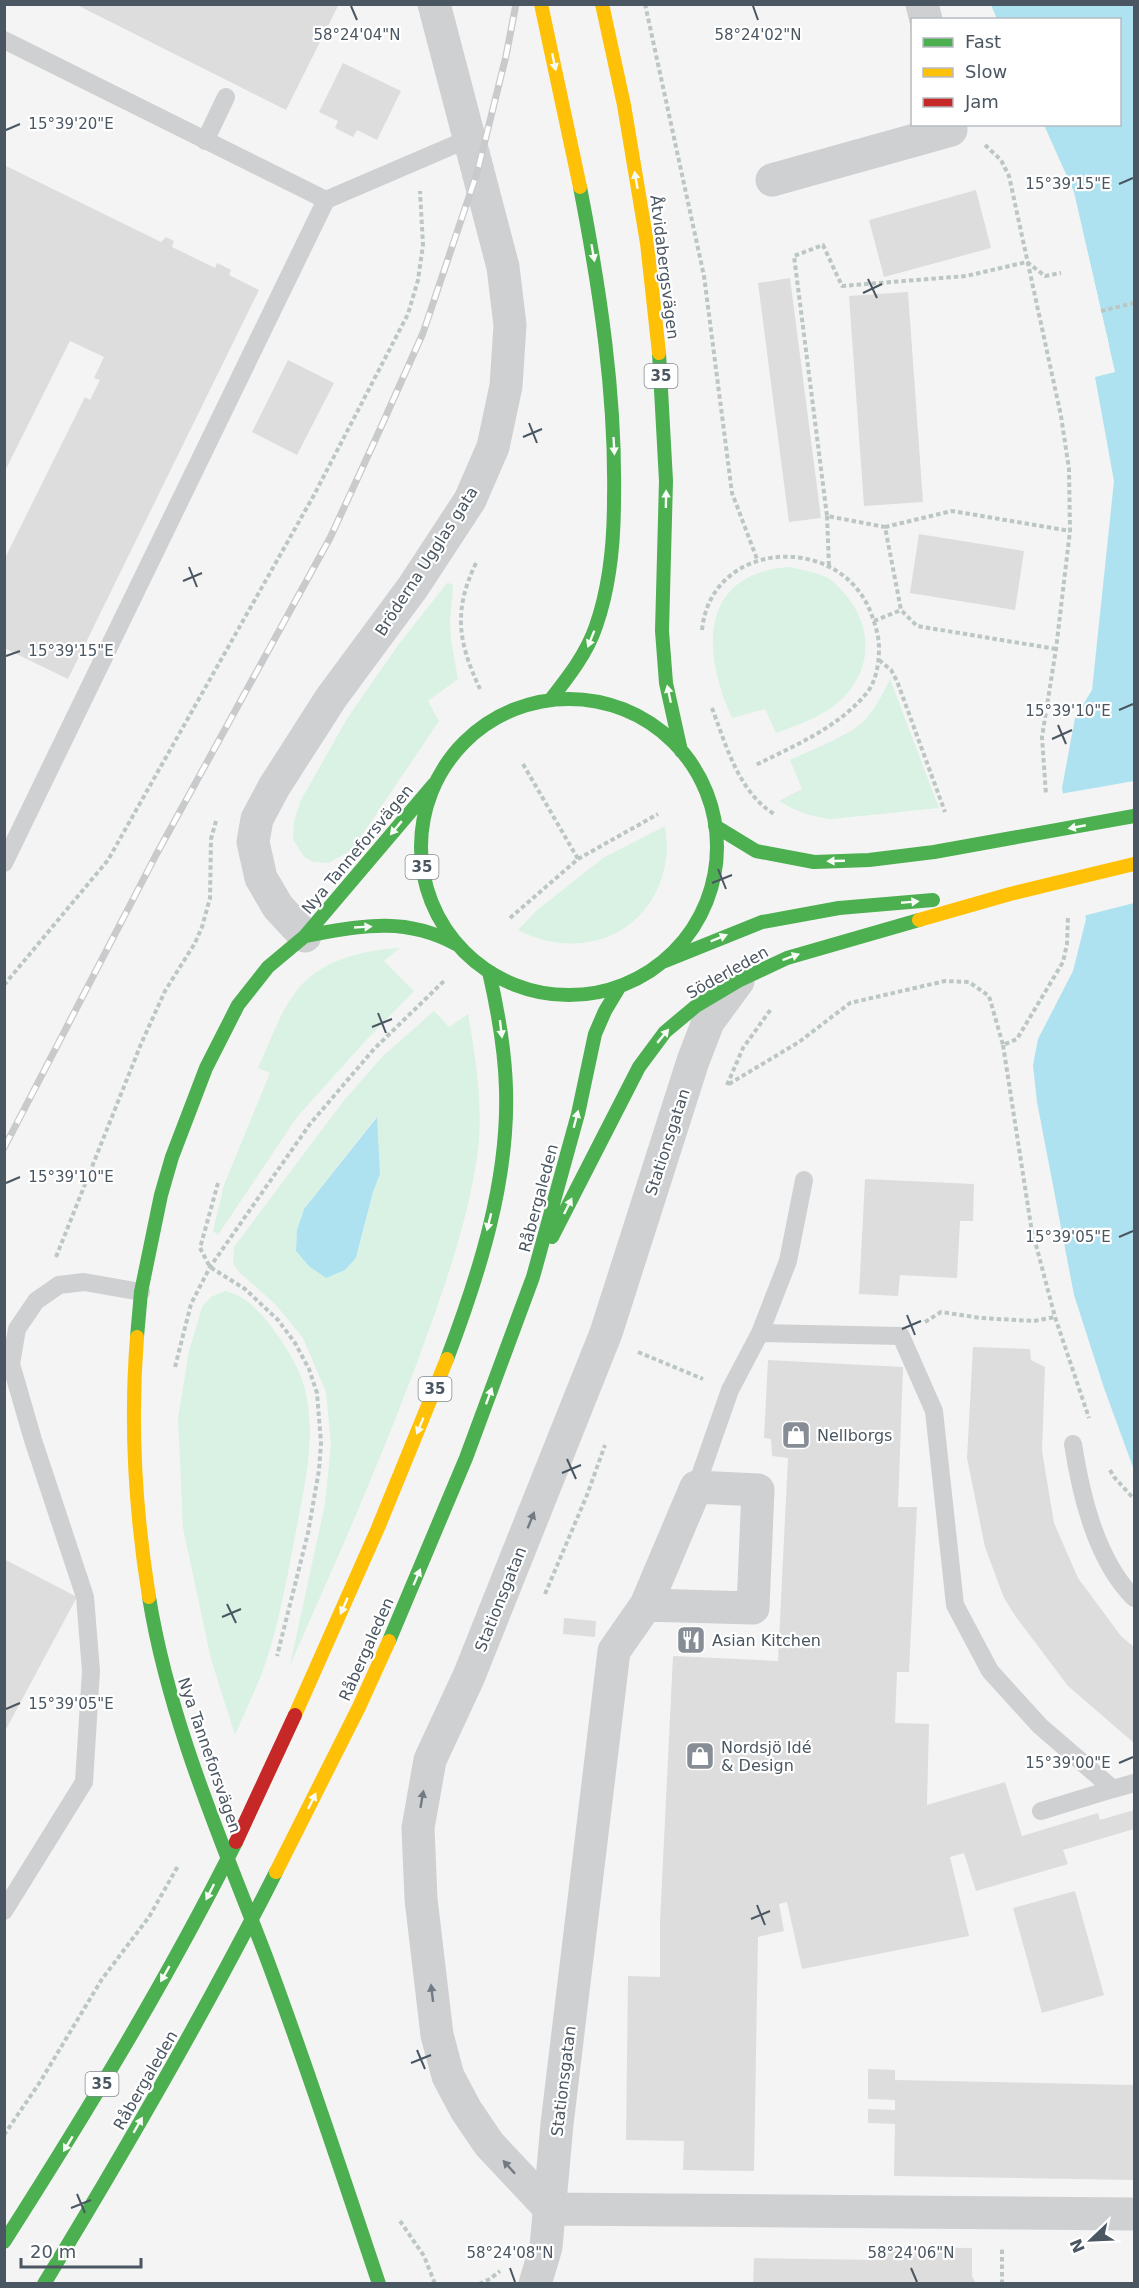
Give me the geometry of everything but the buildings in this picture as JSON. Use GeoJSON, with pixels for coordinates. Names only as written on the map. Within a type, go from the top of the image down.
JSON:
{"type":"FeatureCollection","features":[{"type":"Feature","properties":{"kind":"main road"},"geometry":{"type":"LineString","coordinates":[[541,4],[579,178],[594,261],[608,356],[615,498],[611,555],[600,614],[589,645],[578,666],[550,699]]}},
{"type":"Feature","properties":{"kind":"main road","name":"Åtvidabergsvägen"},"geometry":{"type":"LineString","coordinates":[[602,4],[624,105],[647,243],[658,342],[666,482],[662,631],[666,683],[681,751]]}},
{"type":"Feature","properties":{"kind":"main road","name":"35"},"geometry":{"type":"LineString","coordinates":[[550,699],[580,699],[608,704],[636,715],[661,730],[681,751],[698,774],[709,799],[715,825],[716,863],[707,900],[690,933],[665,961],[643,976],[620,986],[593,993],[566,995],[513,984],[489,972],[456,944],[437,915],[425,884],[420,850],[423,816],[434,784],[454,752],[481,726],[514,709],[550,699]]}},
{"type":"Feature","properties":{"kind":"main road","name":"Nya Tanneforsvägen"},"geometry":{"type":"LineString","coordinates":[[379,2283],[295,2034],[180,1730],[154,1637],[140,1544],[134,1473],[133,1385],[141,1292],[161,1195],[172,1157],[206,1068],[238,1005],[268,967],[305,936],[434,784]]}},
{"type":"Feature","properties":{"kind":"main road"},"geometry":{"type":"LineString","coordinates":[[715,825],[756,850],[784,858],[814,862],[869,860],[998,842],[1134,816]]}},
{"type":"Feature","properties":{"kind":"main road","name":"Söderleden"},"geometry":{"type":"LineString","coordinates":[[533,1277],[639,1067],[665,1032],[696,1006],[738,981],[787,958],[1010,894],[1134,864]]}},
{"type":"Feature","properties":{"kind":"main road","name":"Söderleden"},"geometry":{"type":"LineString","coordinates":[[665,961],[762,922],[799,914],[839,908],[1010,894]]}},
{"type":"Feature","properties":{"kind":"main road","name":"Nya Tanneforsvägen"},"geometry":{"type":"LineString","coordinates":[[305,936],[356,927],[397,926],[425,930],[456,944]]}},
{"type":"Feature","properties":{"kind":"main road","name":"35"},"geometry":{"type":"LineString","coordinates":[[4,2242],[65,2148],[194,1923],[264,1783],[374,1539],[439,1378],[473,1287],[496,1197],[506,1129],[506,1070],[501,1020],[489,972]]}},
{"type":"Feature","properties":{"kind":"main road","name":"Råbergaleden"},"geometry":{"type":"LineString","coordinates":[[44,2283],[101,2190],[224,1975],[359,1707],[417,1578],[466,1458],[533,1277],[578,1114],[595,1034],[620,986]]}},
{"type":"Feature","properties":{"kind":"street","name":"Bröderna Ugglas gata"},"geometry":{"type":"LineString","coordinates":[[305,936],[278,907],[261,878],[253,842],[257,819],[274,787],[331,698],[412,587],[470,500],[493,447],[504,397],[510,325],[503,267],[434,4]]}},
{"type":"Feature","properties":{"kind":"street"},"geometry":{"type":"LineString","coordinates":[[772,180],[950,128]]}},
{"type":"Feature","properties":{"kind":"street","name":"Stationsgatan"},"geometry":{"type":"LineString","coordinates":[[550,2209],[489,2144],[466,2110],[448,2076],[437,2035],[421,1899],[418,1828],[422,1799],[430,1760],[469,1676],[606,1333],[693,1061],[708,1022],[738,981]]}},
{"type":"Feature","properties":{"kind":"street"},"geometry":{"type":"LineString","coordinates":[[646,1605],[753,1608],[758,1490],[696,1487]]}},
{"type":"Feature","properties":{"kind":"street","name":"Stationsgatan"},"geometry":{"type":"LineString","coordinates":[[535,2283],[546,2247],[557,2124],[614,1651],[646,1605],[696,1487]]}},
{"type":"Feature","properties":{"kind":"street"},"geometry":{"type":"LineString","coordinates":[[550,2209],[1134,2214]]}},
{"type":"Feature","properties":{"kind":"lane"},"geometry":{"type":"LineString","coordinates":[[4,40],[326,200]]}},
{"type":"Feature","properties":{"kind":"lane"},"geometry":{"type":"LineString","coordinates":[[205,141],[226,97]]}},
{"type":"Feature","properties":{"kind":"lane"},"geometry":{"type":"LineString","coordinates":[[4,863],[326,200],[468,138]]}},
{"type":"Feature","properties":{"kind":"lane"},"geometry":{"type":"LineString","coordinates":[[696,1487],[730,1390],[760,1333],[788,1261],[804,1180]]}},
{"type":"Feature","properties":{"kind":"lane"},"geometry":{"type":"LineString","coordinates":[[4,1911],[84,1782],[91,1671],[86,1597],[33,1440],[11,1364],[17,1329],[36,1301],[59,1286],[84,1282],[141,1292]]}},
{"type":"Feature","properties":{"kind":"lane"},"geometry":{"type":"LineString","coordinates":[[760,1333],[901,1336],[934,1411],[955,1605],[990,1671],[1040,1726],[1113,1789]]}},
{"type":"Feature","properties":{"kind":"lane"},"geometry":{"type":"LineString","coordinates":[[1073,1444],[1080,1488],[1099,1544],[1126,1590],[1134,1598]]}},
{"type":"Feature","properties":{"kind":"lane"},"geometry":{"type":"LineString","coordinates":[[1041,1811],[1134,1783]]}},
{"type":"Feature","properties":{"kind":"path"},"geometry":{"type":"LineString","coordinates":[[645,4],[704,276],[732,493],[757,559]]}},
{"type":"Feature","properties":{"kind":"path"},"geometry":{"type":"LineString","coordinates":[[950,128],[988,146],[1001,160],[1009,176],[1060,416],[1069,469],[1070,531],[1056,649],[1042,737],[1042,765],[1047,804]]}},
{"type":"Feature","properties":{"kind":"path"},"geometry":{"type":"LineString","coordinates":[[4,985],[108,860],[314,495],[408,314],[418,280],[423,245],[418,160]]}},
{"type":"Feature","properties":{"kind":"path"},"geometry":{"type":"LineString","coordinates":[[829,566],[827,516],[794,256],[823,245],[842,286],[966,276],[1027,262]]}},
{"type":"Feature","properties":{"kind":"path"},"geometry":{"type":"LineString","coordinates":[[1027,262],[1045,276],[1061,273]]}},
{"type":"Feature","properties":{"kind":"path"},"geometry":{"type":"LineString","coordinates":[[1101,311],[1134,303]]}},
{"type":"Feature","properties":{"kind":"path"},"geometry":{"type":"LineString","coordinates":[[827,516],[885,527],[951,511],[1070,531]]}},
{"type":"Feature","properties":{"kind":"path"},"geometry":{"type":"LineString","coordinates":[[885,527],[901,610],[917,626],[1056,649]]}},
{"type":"Feature","properties":{"kind":"path"},"geometry":{"type":"LineString","coordinates":[[702,635],[703,617],[711,598],[724,581],[757,559],[792,556],[812,559],[844,576],[858,588],[874,621],[879,640],[879,660],[875,677],[867,693],[846,716],[813,736],[754,766]]}},
{"type":"Feature","properties":{"kind":"path"},"geometry":{"type":"LineString","coordinates":[[874,621],[901,610]]}},
{"type":"Feature","properties":{"kind":"path"},"geometry":{"type":"LineString","coordinates":[[879,660],[891,670],[897,681],[947,818]]}},
{"type":"Feature","properties":{"kind":"path"},"geometry":{"type":"LineString","coordinates":[[712,707],[730,755],[746,787],[764,808],[782,818]]}},
{"type":"Feature","properties":{"kind":"path"},"geometry":{"type":"LineString","coordinates":[[523,765],[578,859]]}},
{"type":"Feature","properties":{"kind":"path"},"geometry":{"type":"LineString","coordinates":[[510,918],[578,859],[658,814]]}},
{"type":"Feature","properties":{"kind":"path"},"geometry":{"type":"LineString","coordinates":[[1003,1045],[1017,1039],[1063,962],[1069,925],[1067,914]]}},
{"type":"Feature","properties":{"kind":"path"},"geometry":{"type":"LineString","coordinates":[[210,1267],[310,1124],[374,1048],[446,980]]}},
{"type":"Feature","properties":{"kind":"path"},"geometry":{"type":"LineString","coordinates":[[728,1084],[799,1042],[850,1003],[945,981],[969,981],[988,996],[1003,1045],[1031,1226],[1055,1317],[1091,1425]]}},
{"type":"Feature","properties":{"kind":"path"},"geometry":{"type":"LineString","coordinates":[[724,1095],[743,1048],[769,1011],[778,1005]]}},
{"type":"Feature","properties":{"kind":"path"},"geometry":{"type":"LineString","coordinates":[[218,1183],[200,1248],[210,1267],[245,1289],[278,1320],[295,1343],[317,1393],[321,1443],[319,1470],[295,1589],[275,1667]]}},
{"type":"Feature","properties":{"kind":"path"},"geometry":{"type":"LineString","coordinates":[[901,1336],[941,1312],[981,1318],[1034,1321],[1055,1317]]}},
{"type":"Feature","properties":{"kind":"path"},"geometry":{"type":"LineString","coordinates":[[634,1363],[638,1352],[730,1390]]}},
{"type":"Feature","properties":{"kind":"path"},"geometry":{"type":"LineString","coordinates":[[541,1604],[587,1495],[606,1440]]}},
{"type":"Feature","properties":{"kind":"path"},"geometry":{"type":"LineString","coordinates":[[1109,1467],[1114,1477],[1134,1499]]}},
{"type":"Feature","properties":{"kind":"path"},"geometry":{"type":"LineString","coordinates":[[4,2135],[40,2082],[102,1979],[149,1917],[179,1866]]}},
{"type":"Feature","properties":{"kind":"green space"},"geometry":{"type":"Polygon","coordinates":[[[789,567],[823,576],[831,580],[845,594],[860,619],[866,646],[860,672],[853,685],[837,704],[803,723],[776,733],[765,709],[732,718],[715,668],[713,644],[715,621],[723,601],[737,584],[759,573],[789,567]]]}},
{"type":"Feature","properties":{"kind":"green space"},"geometry":{"type":"Polygon","coordinates":[[[447,583],[452,584],[453,588],[450,619],[451,641],[458,679],[428,701],[439,721],[352,850],[328,863],[313,862],[304,857],[293,839],[294,821],[301,800],[348,717],[399,644],[447,583]]]}},
{"type":"Feature","properties":{"kind":"green space"},"geometry":{"type":"Polygon","coordinates":[[[890,679],[939,808],[831,819],[804,813],[779,801],[802,789],[790,760],[854,729],[866,719],[890,679]]]}},
{"type":"Feature","properties":{"kind":"green space"},"geometry":{"type":"Polygon","coordinates":[[[665,826],[667,855],[659,885],[647,906],[631,923],[612,935],[590,942],[567,943],[542,940],[518,930],[536,911],[603,858],[665,826]]]}},
{"type":"Feature","properties":{"kind":"green space"},"geometry":{"type":"Polygon","coordinates":[[[400,948],[384,961],[414,991],[297,1117],[218,1235],[213,1231],[224,1185],[270,1073],[258,1068],[292,998],[308,979],[332,963],[358,954],[400,948]]]}},
{"type":"Feature","properties":{"kind":"green space"},"geometry":{"type":"Polygon","coordinates":[[[434,1011],[449,1027],[468,1014],[479,1099],[478,1150],[461,1233],[425,1341],[370,1481],[290,1665],[325,1504],[331,1444],[326,1392],[303,1338],[275,1304],[239,1272],[233,1263],[234,1247],[345,1099],[384,1055],[434,1011]],[[376,1117],[304,1209],[297,1230],[296,1251],[345,1270],[357,1257],[373,1192],[380,1174],[376,1117]]]}},
{"type":"Feature","properties":{"kind":"green space"},"geometry":{"type":"Polygon","coordinates":[[[225,1291],[240,1297],[254,1307],[286,1347],[304,1386],[310,1426],[304,1489],[277,1622],[261,1675],[235,1735],[211,1659],[183,1528],[178,1418],[189,1351],[202,1307],[211,1297],[225,1291]]]}},
{"type":"Feature","properties":{"kind":"water"},"geometry":{"type":"Polygon","coordinates":[[[991,5],[1134,5],[1134,1470],[1074,1295],[1037,1102],[1033,1065],[1038,1039],[1073,971],[1086,919],[1062,788],[1075,718],[1092,690],[1114,481],[1095,377],[1115,372],[1074,192],[1044,126],[1121,126],[1121,18],[997,18],[991,5]]]}},
{"type":"Feature","properties":{"kind":"water"},"geometry":{"type":"Polygon","coordinates":[[[377,1117],[380,1174],[356,1258],[345,1270],[326,1278],[309,1266],[296,1251],[297,1230],[304,1209],[377,1117]]]}},
{"type":"Feature","properties":{"kind":"pier"},"geometry":{"type":"Polygon","coordinates":[[[1085,242],[1109,345],[1106,346],[1082,243],[1085,242]]]}},
{"type":"Feature","properties":{"kind":"pier"},"geometry":{"type":"Polygon","coordinates":[[[1134,781],[1134,903],[1083,916],[1060,794],[1134,781]]]}},
{"type":"Feature","properties":{"kind":"railway"},"geometry":{"type":"LineString","coordinates":[[4,1148],[156,855],[330,538],[377,436],[423,333],[477,173],[506,56],[516,4]]}},
{"type":"Feature","properties":{"kind":"traffic: fast"},"geometry":{"type":"LineString","coordinates":[[551,699],[583,655],[596,626],[608,579],[613,531],[614,461],[609,382],[600,304],[580,187]]}},
{"type":"Feature","properties":{"kind":"traffic: fast"},"geometry":{"type":"LineString","coordinates":[[659,353],[666,481],[662,631],[666,683],[681,751]]}},
{"type":"Feature","properties":{"kind":"traffic: fast"},"geometry":{"type":"LineString","coordinates":[[569,699],[598,702],[626,710],[651,724],[674,742],[692,765],[706,790],[714,818],[717,847],[714,876],[706,904],[692,929],[674,952],[651,970],[626,984],[598,992],[569,995],[540,992],[512,984],[487,970],[464,952],[446,929],[432,904],[424,876],[421,847],[424,818],[432,790],[446,765],[464,742],[487,724],[512,710],[540,702],[569,699]]}},
{"type":"Feature","properties":{"kind":"traffic: fast"},"geometry":{"type":"LineString","coordinates":[[137,1337],[141,1292],[161,1195],[172,1157],[206,1068],[238,1005],[268,967],[305,936],[434,784]]}},
{"type":"Feature","properties":{"kind":"traffic: fast"},"geometry":{"type":"LineString","coordinates":[[715,826],[756,851],[814,862],[869,860],[934,852],[1134,816]]}},
{"type":"Feature","properties":{"kind":"traffic: fast"},"geometry":{"type":"LineString","coordinates":[[665,961],[762,922],[839,908],[933,900]]}},
{"type":"Feature","properties":{"kind":"traffic: fast"},"geometry":{"type":"LineString","coordinates":[[552,1237],[639,1067],[665,1032],[696,1006],[738,981],[787,958],[919,920]]}},
{"type":"Feature","properties":{"kind":"traffic: fast"},"geometry":{"type":"LineString","coordinates":[[305,936],[382,926],[418,930],[437,935],[456,944]]}},
{"type":"Feature","properties":{"kind":"traffic: fast"},"geometry":{"type":"LineString","coordinates":[[447,1359],[481,1260],[490,1227],[503,1158],[506,1124],[504,1059],[489,972]]}},
{"type":"Feature","properties":{"kind":"traffic: fast"},"geometry":{"type":"LineString","coordinates":[[389,1641],[466,1458],[533,1277],[578,1114],[595,1034],[620,986]]}},
{"type":"Feature","properties":{"kind":"traffic: fast"},"geometry":{"type":"LineString","coordinates":[[149,1597],[169,1689],[183,1734],[295,2036],[379,2284]]}},
{"type":"Feature","properties":{"kind":"traffic: fast"},"geometry":{"type":"LineString","coordinates":[[4,2242],[125,2045],[236,1842]]}},
{"type":"Feature","properties":{"kind":"traffic: fast"},"geometry":{"type":"LineString","coordinates":[[44,2284],[164,2080],[276,1872]]}},
{"type":"Feature","properties":{"kind":"traffic: slow"},"geometry":{"type":"LineString","coordinates":[[541,4],[580,187]]}},
{"type":"Feature","properties":{"kind":"traffic: slow"},"geometry":{"type":"LineString","coordinates":[[602,4],[624,105],[647,243],[659,353]]}},
{"type":"Feature","properties":{"kind":"traffic: slow"},"geometry":{"type":"LineString","coordinates":[[919,920],[1010,894],[1134,864]]}},
{"type":"Feature","properties":{"kind":"traffic: slow"},"geometry":{"type":"LineString","coordinates":[[137,1337],[134,1402],[135,1467],[140,1532],[149,1597]]}},
{"type":"Feature","properties":{"kind":"traffic: slow"},"geometry":{"type":"LineString","coordinates":[[295,1715],[378,1528],[447,1359]]}},
{"type":"Feature","properties":{"kind":"traffic: slow"},"geometry":{"type":"LineString","coordinates":[[276,1872],[359,1707],[389,1641]]}},
{"type":"Feature","properties":{"kind":"traffic: jam"},"geometry":{"type":"LineString","coordinates":[[236,1842],[295,1715]]}},
{"type":"Feature","properties":{"kind":"place","name":"Nellborgs"},"geometry":{"type":"Point","coordinates":[796,1435]}},
{"type":"Feature","properties":{"kind":"place","name":"Asian Kitchen"},"geometry":{"type":"Point","coordinates":[691,1640]}},
{"type":"Feature","properties":{"kind":"place","name":"Nordsjö Idé & Design"},"geometry":{"type":"Point","coordinates":[700,1756]}}]}
